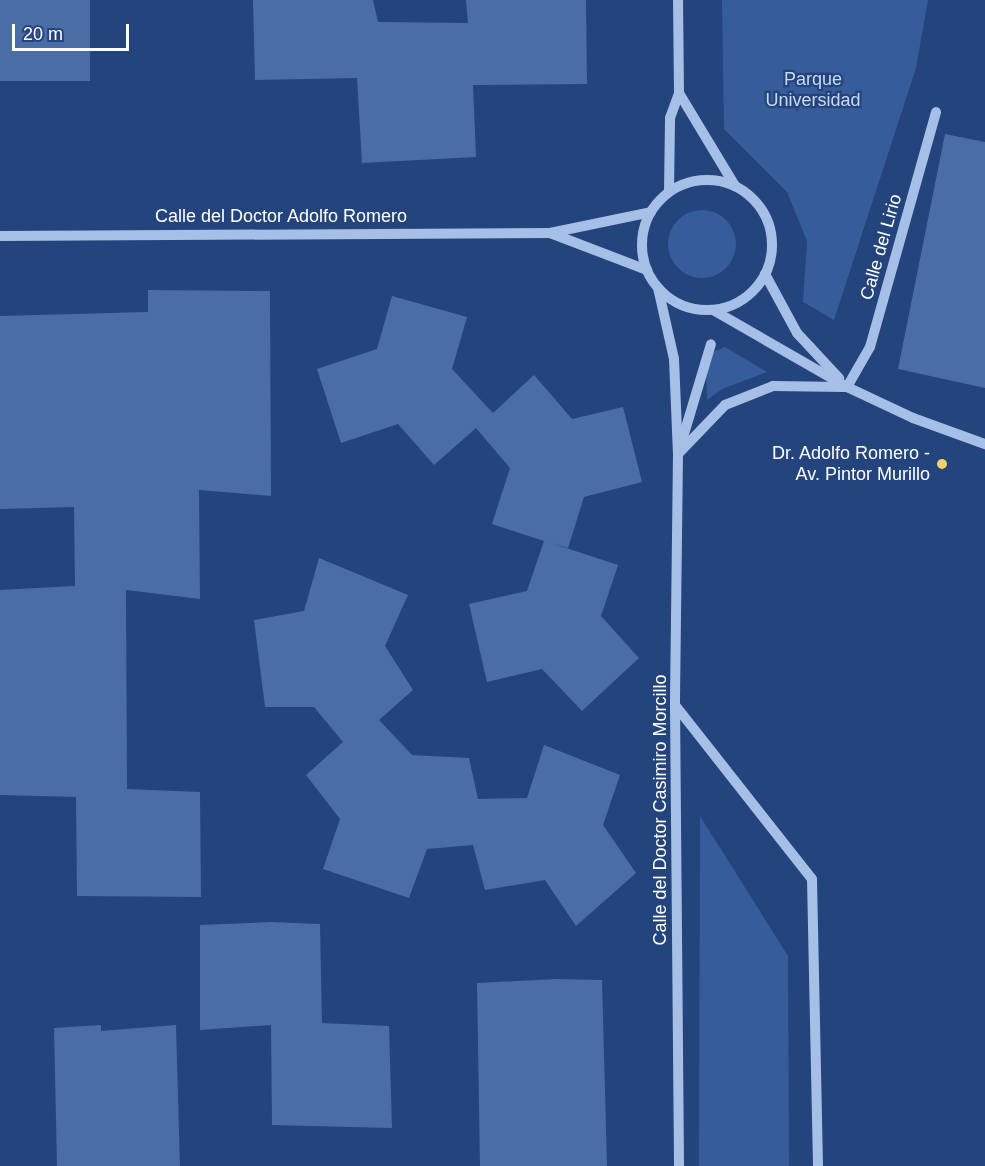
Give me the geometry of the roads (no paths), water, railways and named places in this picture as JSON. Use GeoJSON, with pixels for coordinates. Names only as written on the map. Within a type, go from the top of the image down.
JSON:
{"type":"FeatureCollection","features":[{"type":"Feature","properties":{"kind":"street"},"geometry":{"type":"LineString","coordinates":[[669,192],[670,118],[679,93],[678,0]]}},
{"type":"Feature","properties":{"kind":"street"},"geometry":{"type":"LineString","coordinates":[[679,93],[735,186],[752,198],[765,214],[771,254],[765,274],[752,291],[734,304],[713,310],[689,308],[658,288],[647,270],[642,241],[651,212],[669,192],[701,180],[735,186]]}},
{"type":"Feature","properties":{"kind":"street","name":"Calle del Lirio"},"geometry":{"type":"LineString","coordinates":[[847,387],[870,347],[936,112]]}},
{"type":"Feature","properties":{"kind":"street","name":"Calle del Doctor Adolfo Romero"},"geometry":{"type":"LineString","coordinates":[[13,233],[550,233],[651,212]]}},
{"type":"Feature","properties":{"kind":"street"},"geometry":{"type":"LineString","coordinates":[[0,228],[13,233]]}},
{"type":"Feature","properties":{"kind":"street"},"geometry":{"type":"LineString","coordinates":[[0,236],[13,233]]}},
{"type":"Feature","properties":{"kind":"street","name":"Calle del Doctor Adolfo Romero"},"geometry":{"type":"LineString","coordinates":[[550,233],[647,270]]}},
{"type":"Feature","properties":{"kind":"street"},"geometry":{"type":"LineString","coordinates":[[765,274],[797,333],[847,387]]}},
{"type":"Feature","properties":{"kind":"street","name":"Calle del Doctor Casimiro Morcillo"},"geometry":{"type":"LineString","coordinates":[[658,288],[674,360],[678,454],[675,705],[679,1166]]}},
{"type":"Feature","properties":{"kind":"street"},"geometry":{"type":"LineString","coordinates":[[713,310],[847,387],[913,418],[985,444]]}},
{"type":"Feature","properties":{"kind":"street","name":"Calle del Doctor Casimiro Morcillo"},"geometry":{"type":"LineString","coordinates":[[678,454],[711,344]]}},
{"type":"Feature","properties":{"kind":"street"},"geometry":{"type":"LineString","coordinates":[[678,454],[725,405],[773,386],[847,387]]}},
{"type":"Feature","properties":{"kind":"street"},"geometry":{"type":"LineString","coordinates":[[675,705],[812,879],[818,1166]]}},
{"type":"Feature","properties":{"kind":"place","name":"Dr. Adolfo Romero - Av. Pintor Murillo"},"geometry":{"type":"Point","coordinates":[942,464]}},
{"type":"Feature","properties":{"kind":"park label","name":"Parque Universidad"},"geometry":{"type":"Point","coordinates":[813,90]}}]}
